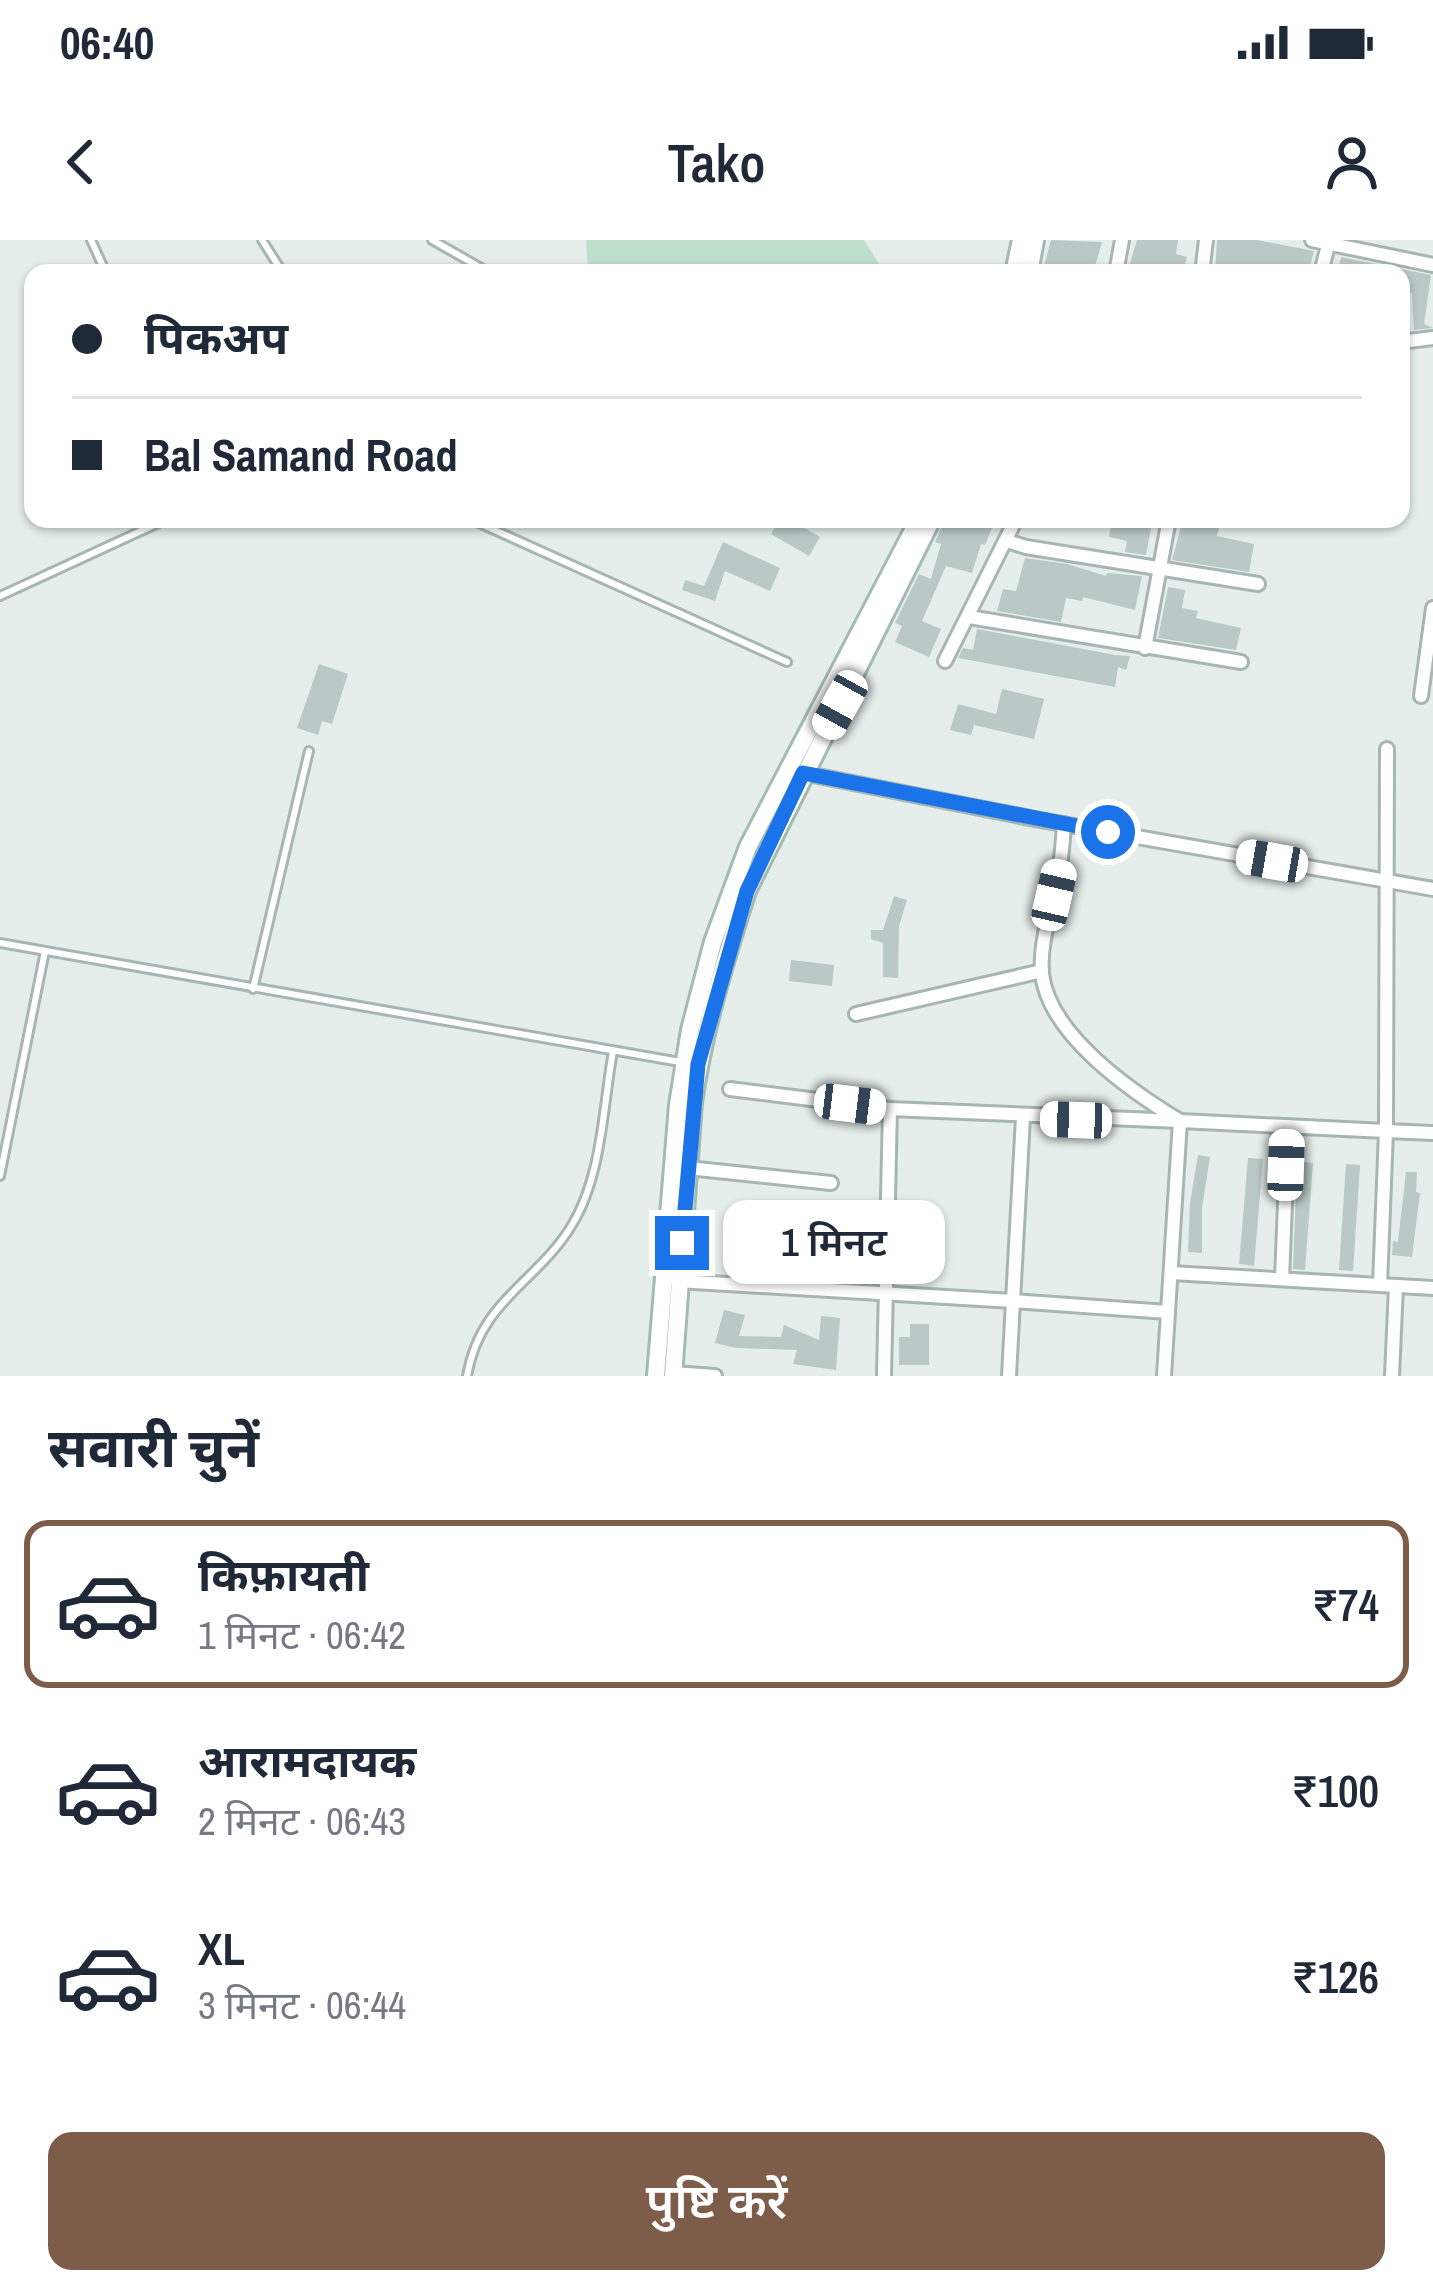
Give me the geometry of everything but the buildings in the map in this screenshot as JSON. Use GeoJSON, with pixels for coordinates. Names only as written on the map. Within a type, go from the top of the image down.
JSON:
{"type":"FeatureCollection","features":[{"type":"Feature","properties":{"kind":"main road"},"geometry":{"type":"LineString","coordinates":[[667,1375],[684,1062],[713,942],[742,862],[914,528]]}},
{"type":"Feature","properties":{"kind":"main road"},"geometry":{"type":"LineString","coordinates":[[672,1281],[698,1064],[747,891],[927,528]]}},
{"type":"Feature","properties":{"kind":"street"},"geometry":{"type":"LineString","coordinates":[[1312,240],[1433,265]]}},
{"type":"Feature","properties":{"kind":"street"},"geometry":{"type":"LineString","coordinates":[[945,661],[1012,528]]}},
{"type":"Feature","properties":{"kind":"street"},"geometry":{"type":"LineString","coordinates":[[1145,648],[1168,528]]}},
{"type":"Feature","properties":{"kind":"street"},"geometry":{"type":"LineString","coordinates":[[1007,541],[1258,584]]}},
{"type":"Feature","properties":{"kind":"street"},"geometry":{"type":"LineString","coordinates":[[1421,696],[1433,608]]}},
{"type":"Feature","properties":{"kind":"street"},"geometry":{"type":"LineString","coordinates":[[969,617],[1241,662]]}},
{"type":"Feature","properties":{"kind":"street"},"geometry":{"type":"LineString","coordinates":[[1380,1285],[1386,1131],[1387,749]]}},
{"type":"Feature","properties":{"kind":"street"},"geometry":{"type":"LineString","coordinates":[[803,773],[1433,889]]}},
{"type":"Feature","properties":{"kind":"street"},"geometry":{"type":"LineString","coordinates":[[1064,824],[1042,971],[1058,1016],[1082,1047],[1180,1121]]}},
{"type":"Feature","properties":{"kind":"street"},"geometry":{"type":"LineString","coordinates":[[856,1014],[1042,971]]}},
{"type":"Feature","properties":{"kind":"street"},"geometry":{"type":"LineString","coordinates":[[730,1089],[890,1109],[1433,1133]]}},
{"type":"Feature","properties":{"kind":"street"},"geometry":{"type":"LineString","coordinates":[[884,1376],[890,1109]]}},
{"type":"Feature","properties":{"kind":"street"},"geometry":{"type":"LineString","coordinates":[[1009,1376],[1023,1117]]}},
{"type":"Feature","properties":{"kind":"street"},"geometry":{"type":"LineString","coordinates":[[1164,1376],[1180,1121]]}},
{"type":"Feature","properties":{"kind":"street"},"geometry":{"type":"LineString","coordinates":[[1282,1280],[1288,1127]]}},
{"type":"Feature","properties":{"kind":"street"},"geometry":{"type":"LineString","coordinates":[[688,1168],[831,1183]]}},
{"type":"Feature","properties":{"kind":"street"},"geometry":{"type":"LineString","coordinates":[[1171,1273],[1433,1288]]}},
{"type":"Feature","properties":{"kind":"street"},"geometry":{"type":"LineString","coordinates":[[672,1281],[1168,1312]]}},
{"type":"Feature","properties":{"kind":"street"},"geometry":{"type":"LineString","coordinates":[[1392,1376],[1396,1286]]}},
{"type":"Feature","properties":{"kind":"street"},"geometry":{"type":"LineString","coordinates":[[667,1375],[715,1376]]}},
{"type":"Feature","properties":{"kind":"lane"},"geometry":{"type":"LineString","coordinates":[[432,240],[474,264]]}},
{"type":"Feature","properties":{"kind":"lane"},"geometry":{"type":"LineString","coordinates":[[0,596],[147,528]]}},
{"type":"Feature","properties":{"kind":"lane"},"geometry":{"type":"LineString","coordinates":[[490,528],[787,662]]}},
{"type":"Feature","properties":{"kind":"lane"},"geometry":{"type":"LineString","coordinates":[[253,989],[309,751]]}},
{"type":"Feature","properties":{"kind":"lane"},"geometry":{"type":"LineString","coordinates":[[0,943],[684,1062]]}},
{"type":"Feature","properties":{"kind":"lane"},"geometry":{"type":"LineString","coordinates":[[0,1176],[45,952]]}},
{"type":"Feature","properties":{"kind":"lane"},"geometry":{"type":"LineString","coordinates":[[467,1376],[488,1317],[559,1243],[584,1203],[613,1051]]}},
{"type":"Feature","properties":{"kind":"green space"},"geometry":{"type":"Polygon","coordinates":[[[586,240],[864,240],[879,264],[587,264],[586,240]]]}},
{"type":"Feature","properties":{"kind":"route"},"geometry":{"type":"LineString","coordinates":[[682,1243],[698,1064],[747,891],[803,773],[1108,832]]}}]}
